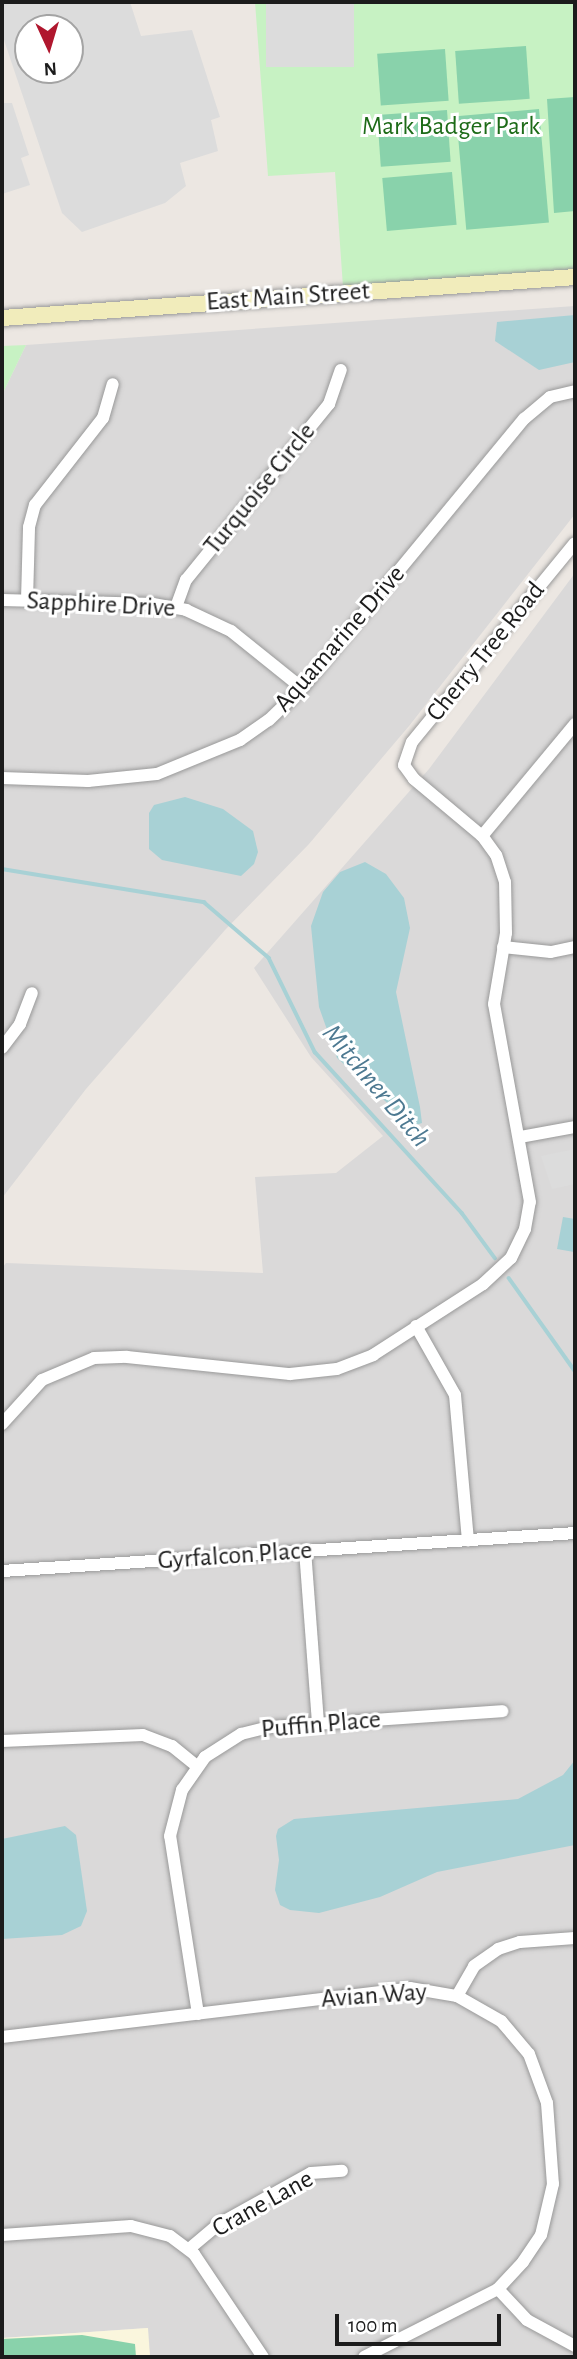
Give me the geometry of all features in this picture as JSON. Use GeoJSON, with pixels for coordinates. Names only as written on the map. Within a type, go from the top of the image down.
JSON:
{"type":"FeatureCollection","features":[{"type":"Feature","properties":{"kind":"main road","name":"East Main Street"},"geometry":{"type":"LineString","coordinates":[[2,318],[575,277]]}},
{"type":"Feature","properties":{"kind":"street","name":"Turquoise Circle"},"geometry":{"type":"LineString","coordinates":[[176,607],[186,580],[329,404],[341,370]]}},
{"type":"Feature","properties":{"kind":"street"},"geometry":{"type":"LineString","coordinates":[[27,600],[29,527],[35,506],[103,418],[113,384]]}},
{"type":"Feature","properties":{"kind":"street","name":"Aquamarine Drive"},"geometry":{"type":"LineString","coordinates":[[2,778],[88,781],[174,770],[240,740],[302,688],[524,419],[550,397],[575,391]]}},
{"type":"Feature","properties":{"kind":"street","name":"Cherry Tree Road"},"geometry":{"type":"LineString","coordinates":[[482,836],[414,779],[404,765],[412,742],[575,543]]}},
{"type":"Feature","properties":{"kind":"street","name":"Sapphire Drive"},"geometry":{"type":"LineString","coordinates":[[2,600],[176,607],[231,631],[302,688]]}},
{"type":"Feature","properties":{"kind":"street"},"geometry":{"type":"LineString","coordinates":[[2,1424],[42,1380],[94,1358],[127,1357],[290,1374],[327,1371],[373,1356],[483,1284],[518,1246],[530,1202],[494,1004],[508,901],[496,855],[482,836],[575,724]]}},
{"type":"Feature","properties":{"kind":"street"},"geometry":{"type":"LineString","coordinates":[[503,947],[551,952],[575,947]]}},
{"type":"Feature","properties":{"kind":"street"},"geometry":{"type":"LineString","coordinates":[[2,1048],[20,1024],[32,993]]}},
{"type":"Feature","properties":{"kind":"street"},"geometry":{"type":"LineString","coordinates":[[520,1137],[575,1127]]}},
{"type":"Feature","properties":{"kind":"street"},"geometry":{"type":"LineString","coordinates":[[416,1326],[455,1395],[468,1540]]}},
{"type":"Feature","properties":{"kind":"street","name":"Gyrfalcon Place"},"geometry":{"type":"LineString","coordinates":[[2,1571],[575,1533]]}},
{"type":"Feature","properties":{"kind":"street"},"geometry":{"type":"LineString","coordinates":[[305,1550],[318,1723]]}},
{"type":"Feature","properties":{"kind":"street","name":"Puffin Place"},"geometry":{"type":"LineString","coordinates":[[198,2014],[170,1836],[174,1809],[197,1766],[220,1745],[241,1734],[318,1723],[502,1711]]}},
{"type":"Feature","properties":{"kind":"street"},"geometry":{"type":"LineString","coordinates":[[2,1741],[142,1735],[172,1746],[197,1766]]}},
{"type":"Feature","properties":{"kind":"street"},"geometry":{"type":"LineString","coordinates":[[457,1996],[474,1966],[498,1949],[520,1942],[575,1938]]}},
{"type":"Feature","properties":{"kind":"street","name":"Avian Way"},"geometry":{"type":"LineString","coordinates":[[2,2037],[399,1989],[423,1988],[457,1996],[493,2015],[515,2035],[535,2066],[547,2103],[553,2168],[547,2217],[531,2253],[498,2289],[363,2357]]}},
{"type":"Feature","properties":{"kind":"street","name":"Crane Lane"},"geometry":{"type":"LineString","coordinates":[[189,2249],[219,2224],[311,2173],[342,2171]]}},
{"type":"Feature","properties":{"kind":"street"},"geometry":{"type":"LineString","coordinates":[[2,2235],[131,2226],[162,2232],[189,2249],[263,2357]]}},
{"type":"Feature","properties":{"kind":"street"},"geometry":{"type":"LineString","coordinates":[[498,2289],[527,2320],[575,2346]]}},
{"type":"Feature","properties":{"kind":"shaded area"},"geometry":{"type":"Polygon","coordinates":[[[2,2],[130,2],[141,36],[192,30],[220,117],[211,120],[218,151],[180,163],[186,186],[165,203],[82,232],[62,213],[19,84],[84,84],[84,14],[14,14],[14,70],[2,34],[2,2]]]}},
{"type":"Feature","properties":{"kind":"shaded area"},"geometry":{"type":"Polygon","coordinates":[[[266,2],[354,2],[354,67],[266,67],[266,2]]]}},
{"type":"Feature","properties":{"kind":"shaded area"},"geometry":{"type":"Polygon","coordinates":[[[2,103],[12,103],[29,155],[21,158],[30,185],[2,194],[2,103]]]}},
{"type":"Feature","properties":{"kind":"shaded area"},"geometry":{"type":"Polygon","coordinates":[[[575,306],[575,514],[409,726],[309,844],[225,930],[86,1089],[2,1198],[2,395],[26,345],[575,306]]]}},
{"type":"Feature","properties":{"kind":"shaded area"},"geometry":{"type":"Polygon","coordinates":[[[575,573],[575,2357],[150,2357],[147,2328],[2,2338],[2,1268],[6,1263],[263,1273],[255,1177],[336,1173],[383,1136],[311,1057],[254,968],[429,769],[575,573]]]}},
{"type":"Feature","properties":{"kind":"shaded area"},"geometry":{"type":"Polygon","coordinates":[[[575,1149],[575,1184],[552,1189],[541,1156],[575,1149]]]}},
{"type":"Feature","properties":{"kind":"shaded area"},"geometry":{"type":"Polygon","coordinates":[[[148,2328],[150,2357],[2,2357],[2,2338],[148,2328]]]}},
{"type":"Feature","properties":{"kind":"green space","name":"Mark Badger Park"},"geometry":{"type":"Polygon","coordinates":[[[255,2],[575,2],[575,270],[343,287],[335,172],[268,176],[255,2]]]}},
{"type":"Feature","properties":{"kind":"green space"},"geometry":{"type":"Polygon","coordinates":[[[526,46],[530,99],[459,104],[455,51],[526,46]]]}},
{"type":"Feature","properties":{"kind":"green space"},"geometry":{"type":"Polygon","coordinates":[[[445,49],[449,101],[381,106],[377,54],[445,49]]]}},
{"type":"Feature","properties":{"kind":"green space"},"geometry":{"type":"Polygon","coordinates":[[[575,97],[575,211],[554,213],[547,99],[575,97]]]}},
{"type":"Feature","properties":{"kind":"green space"},"geometry":{"type":"Polygon","coordinates":[[[539,109],[549,223],[466,230],[456,116],[539,109]]]}},
{"type":"Feature","properties":{"kind":"green space"},"geometry":{"type":"Polygon","coordinates":[[[447,110],[451,162],[381,167],[377,115],[447,110]]]}},
{"type":"Feature","properties":{"kind":"green space"},"geometry":{"type":"Polygon","coordinates":[[[452,172],[457,225],[387,231],[382,178],[452,172]]]}},
{"type":"Feature","properties":{"kind":"green space"},"geometry":{"type":"Polygon","coordinates":[[[26,345],[2,395],[2,346],[26,345]]]}},
{"type":"Feature","properties":{"kind":"green space"},"geometry":{"type":"Polygon","coordinates":[[[82,2335],[135,2344],[136,2357],[2,2357],[2,2339],[82,2335]]]}},
{"type":"Feature","properties":{"kind":"water"},"geometry":{"type":"Polygon","coordinates":[[[575,315],[575,362],[539,370],[495,341],[497,322],[575,315]]]}},
{"type":"Feature","properties":{"kind":"water"},"geometry":{"type":"Polygon","coordinates":[[[185,797],[223,809],[253,831],[258,852],[254,864],[241,876],[162,860],[149,849],[149,813],[154,805],[185,797]]]}},
{"type":"Feature","properties":{"kind":"water"},"geometry":{"type":"Polygon","coordinates":[[[365,862],[386,874],[404,898],[410,928],[396,992],[420,1107],[422,1123],[413,1126],[337,1058],[319,1007],[311,926],[323,892],[340,872],[365,862]]]}},
{"type":"Feature","properties":{"kind":"water"},"geometry":{"type":"Polygon","coordinates":[[[563,1217],[575,1219],[574,1252],[557,1249],[563,1217]]]}},
{"type":"Feature","properties":{"kind":"water"},"geometry":{"type":"Polygon","coordinates":[[[575,1760],[575,1845],[437,1872],[380,1897],[319,1913],[290,1910],[280,1905],[275,1890],[279,1860],[276,1836],[278,1829],[294,1819],[518,1799],[563,1775],[575,1760]]]}},
{"type":"Feature","properties":{"kind":"water"},"geometry":{"type":"Polygon","coordinates":[[[65,1826],[76,1835],[87,1911],[81,1926],[62,1935],[2,1939],[2,1839],[65,1826]]]}},
{"type":"Feature","properties":{"kind":"waterway","name":"Mitchner Ditch"},"geometry":{"type":"LineString","coordinates":[[2,869],[204,902],[269,958],[315,1052],[462,1213],[495,1258]]}},
{"type":"Feature","properties":{"kind":"waterway","name":"Mitchner Ditch"},"geometry":{"type":"LineString","coordinates":[[509,1278],[575,1371]]}}]}
